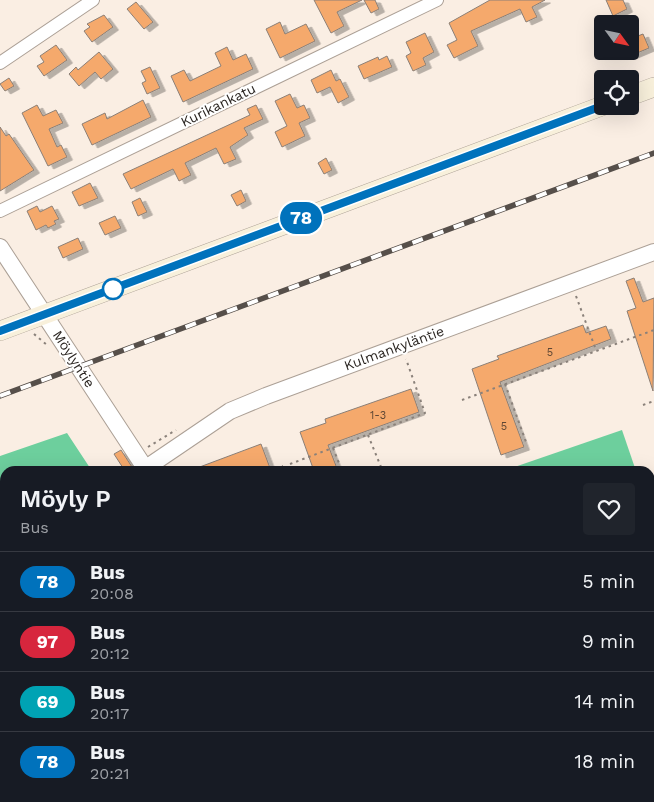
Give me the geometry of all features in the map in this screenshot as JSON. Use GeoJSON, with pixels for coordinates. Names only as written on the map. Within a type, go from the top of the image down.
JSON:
{"type":"FeatureCollection","features":[{"type":"Feature","properties":{"kind":"main road"},"geometry":{"type":"LineString","coordinates":[[639,93],[654,87]]}},
{"type":"Feature","properties":{"kind":"main road"},"geometry":{"type":"LineString","coordinates":[[0,331],[594,109]]}},
{"type":"Feature","properties":{"kind":"street"},"geometry":{"type":"LineString","coordinates":[[0,63],[93,0]]}},
{"type":"Feature","properties":{"kind":"street","name":"Kurikankatu"},"geometry":{"type":"LineString","coordinates":[[0,211],[437,0]]}},
{"type":"Feature","properties":{"kind":"street","name":"Möylyntie"},"geometry":{"type":"LineString","coordinates":[[0,247],[46,314],[142,466]]}},
{"type":"Feature","properties":{"kind":"street","name":"Kulmankyläntie"},"geometry":{"type":"LineString","coordinates":[[151,466],[230,411],[274,392],[654,252]]}},
{"type":"Feature","properties":{"kind":"path"},"geometry":{"type":"LineString","coordinates":[[571,282],[596,350]]}},
{"type":"Feature","properties":{"kind":"path"},"geometry":{"type":"LineString","coordinates":[[462,400],[654,330]]}},
{"type":"Feature","properties":{"kind":"path"},"geometry":{"type":"LineString","coordinates":[[290,464],[425,414],[402,345]]}},
{"type":"Feature","properties":{"kind":"path"},"geometry":{"type":"LineString","coordinates":[[505,384],[526,442]]}},
{"type":"Feature","properties":{"kind":"path"},"geometry":{"type":"LineString","coordinates":[[643,405],[654,401]]}},
{"type":"Feature","properties":{"kind":"path"},"geometry":{"type":"LineString","coordinates":[[368,435],[381,466]]}},
{"type":"Feature","properties":{"kind":"path"},"geometry":{"type":"LineString","coordinates":[[333,448],[340,466]]}},
{"type":"Feature","properties":{"kind":"green space"},"geometry":{"type":"Polygon","coordinates":[[[622,430],[634,466],[518,466],[622,430]]]}},
{"type":"Feature","properties":{"kind":"green space"},"geometry":{"type":"Polygon","coordinates":[[[67,433],[89,466],[0,466],[0,456],[67,433]]]}},
{"type":"Feature","properties":{"kind":"building"},"geometry":{"type":"Polygon","coordinates":[[[314,0],[362,0],[337,12],[344,26],[331,33],[314,0]]]}},
{"type":"Feature","properties":{"kind":"building"},"geometry":{"type":"Polygon","coordinates":[[[364,0],[375,0],[379,9],[371,13],[364,0]]]}},
{"type":"Feature","properties":{"kind":"building"},"geometry":{"type":"Polygon","coordinates":[[[490,0],[545,0],[532,7],[537,17],[526,22],[520,9],[471,31],[478,46],[454,58],[447,45],[457,40],[449,23],[490,0]]]}},
{"type":"Feature","properties":{"kind":"building"},"geometry":{"type":"Polygon","coordinates":[[[606,0],[623,0],[627,9],[613,15],[606,0]]]}},
{"type":"Feature","properties":{"kind":"building"},"geometry":{"type":"Polygon","coordinates":[[[136,2],[153,22],[144,29],[127,9],[136,2]]]}},
{"type":"Feature","properties":{"kind":"building"},"geometry":{"type":"Polygon","coordinates":[[[104,15],[113,27],[92,42],[84,31],[90,27],[87,24],[104,15]]]}},
{"type":"Feature","properties":{"kind":"building"},"geometry":{"type":"Polygon","coordinates":[[[280,22],[285,34],[306,24],[315,41],[280,58],[266,29],[280,22]]]}},
{"type":"Feature","properties":{"kind":"building"},"geometry":{"type":"Polygon","coordinates":[[[425,33],[434,52],[423,58],[426,65],[413,71],[406,56],[411,53],[406,42],[425,33]]]}},
{"type":"Feature","properties":{"kind":"building"},"geometry":{"type":"Polygon","coordinates":[[[643,34],[649,48],[639,52],[639,36],[643,34]]]}},
{"type":"Feature","properties":{"kind":"building"},"geometry":{"type":"Polygon","coordinates":[[[56,45],[67,60],[44,76],[37,66],[44,62],[40,56],[56,45]]]}},
{"type":"Feature","properties":{"kind":"building"},"geometry":{"type":"Polygon","coordinates":[[[227,47],[233,60],[246,54],[253,69],[183,102],[171,76],[184,70],[190,81],[221,66],[215,53],[227,47]]]}},
{"type":"Feature","properties":{"kind":"building"},"geometry":{"type":"Polygon","coordinates":[[[99,52],[113,69],[101,79],[95,72],[79,86],[69,74],[76,67],[78,70],[99,52]]]}},
{"type":"Feature","properties":{"kind":"building"},"geometry":{"type":"Polygon","coordinates":[[[387,56],[392,67],[364,79],[358,66],[378,57],[379,60],[387,56]]]}},
{"type":"Feature","properties":{"kind":"building"},"geometry":{"type":"Polygon","coordinates":[[[150,67],[160,88],[147,94],[142,83],[146,81],[141,71],[150,67]]]}},
{"type":"Feature","properties":{"kind":"building"},"geometry":{"type":"Polygon","coordinates":[[[331,70],[336,81],[340,79],[349,97],[338,103],[330,87],[317,93],[311,80],[331,70]]]}},
{"type":"Feature","properties":{"kind":"building"},"geometry":{"type":"Polygon","coordinates":[[[9,78],[14,86],[5,91],[0,84],[9,78]]]}},
{"type":"Feature","properties":{"kind":"building"},"geometry":{"type":"Polygon","coordinates":[[[290,94],[297,108],[304,105],[310,118],[299,123],[305,136],[282,147],[275,132],[287,126],[275,101],[290,94]]]}},
{"type":"Feature","properties":{"kind":"building"},"geometry":{"type":"Polygon","coordinates":[[[143,100],[151,117],[92,145],[82,124],[105,113],[107,119],[143,100]]]}},
{"type":"Feature","properties":{"kind":"building"},"geometry":{"type":"Polygon","coordinates":[[[37,105],[43,116],[56,110],[63,123],[49,129],[57,147],[61,145],[67,157],[48,166],[22,113],[37,105]]]}},
{"type":"Feature","properties":{"kind":"building"},"geometry":{"type":"Polygon","coordinates":[[[256,105],[263,119],[244,128],[248,135],[230,147],[236,159],[224,164],[216,148],[185,163],[191,175],[179,181],[173,169],[131,189],[123,174],[250,115],[247,109],[256,105]]]}},
{"type":"Feature","properties":{"kind":"building"},"geometry":{"type":"Polygon","coordinates":[[[0,127],[6,136],[9,134],[34,170],[0,191],[0,127]]]}},
{"type":"Feature","properties":{"kind":"building"},"geometry":{"type":"Polygon","coordinates":[[[326,158],[332,170],[324,174],[318,163],[326,158]]]}},
{"type":"Feature","properties":{"kind":"building"},"geometry":{"type":"Polygon","coordinates":[[[90,183],[98,198],[79,206],[72,192],[90,183]]]}},
{"type":"Feature","properties":{"kind":"building"},"geometry":{"type":"Polygon","coordinates":[[[241,190],[246,201],[237,206],[231,195],[241,190]]]}},
{"type":"Feature","properties":{"kind":"building"},"geometry":{"type":"Polygon","coordinates":[[[140,198],[147,212],[138,216],[132,202],[140,198]]]}},
{"type":"Feature","properties":{"kind":"building"},"geometry":{"type":"Polygon","coordinates":[[[37,206],[40,212],[52,206],[59,219],[54,221],[56,224],[48,228],[46,225],[36,230],[27,211],[37,206]]]}},
{"type":"Feature","properties":{"kind":"building"},"geometry":{"type":"Polygon","coordinates":[[[115,216],[121,228],[105,235],[99,223],[115,216]]]}},
{"type":"Feature","properties":{"kind":"building"},"geometry":{"type":"Polygon","coordinates":[[[78,238],[83,249],[63,258],[58,247],[78,238]]]}},
{"type":"Feature","properties":{"kind":"building"},"geometry":{"type":"Polygon","coordinates":[[[634,278],[643,302],[654,298],[653,391],[627,311],[636,308],[626,281],[634,278]]]}},
{"type":"Feature","properties":{"kind":"building"},"geometry":{"type":"Polygon","coordinates":[[[583,325],[586,333],[606,326],[611,339],[500,382],[524,447],[501,455],[472,369],[499,359],[497,356],[583,325]]]}},
{"type":"Feature","properties":{"kind":"building"},"geometry":{"type":"Polygon","coordinates":[[[411,389],[419,412],[328,445],[336,466],[312,466],[300,432],[326,423],[325,419],[411,389]]]}},
{"type":"Feature","properties":{"kind":"building"},"geometry":{"type":"Polygon","coordinates":[[[261,444],[269,466],[202,466],[261,444]]]}},
{"type":"Feature","properties":{"kind":"building"},"geometry":{"type":"Polygon","coordinates":[[[121,450],[131,466],[122,466],[114,454],[121,450]]]}},
{"type":"Feature","properties":{"kind":"railway"},"geometry":{"type":"LineString","coordinates":[[0,396],[654,153]]}},
{"type":"Feature","properties":{"kind":"bus line","name":"78"},"geometry":{"type":"LineString","coordinates":[[0,331],[594,109]]}}]}
